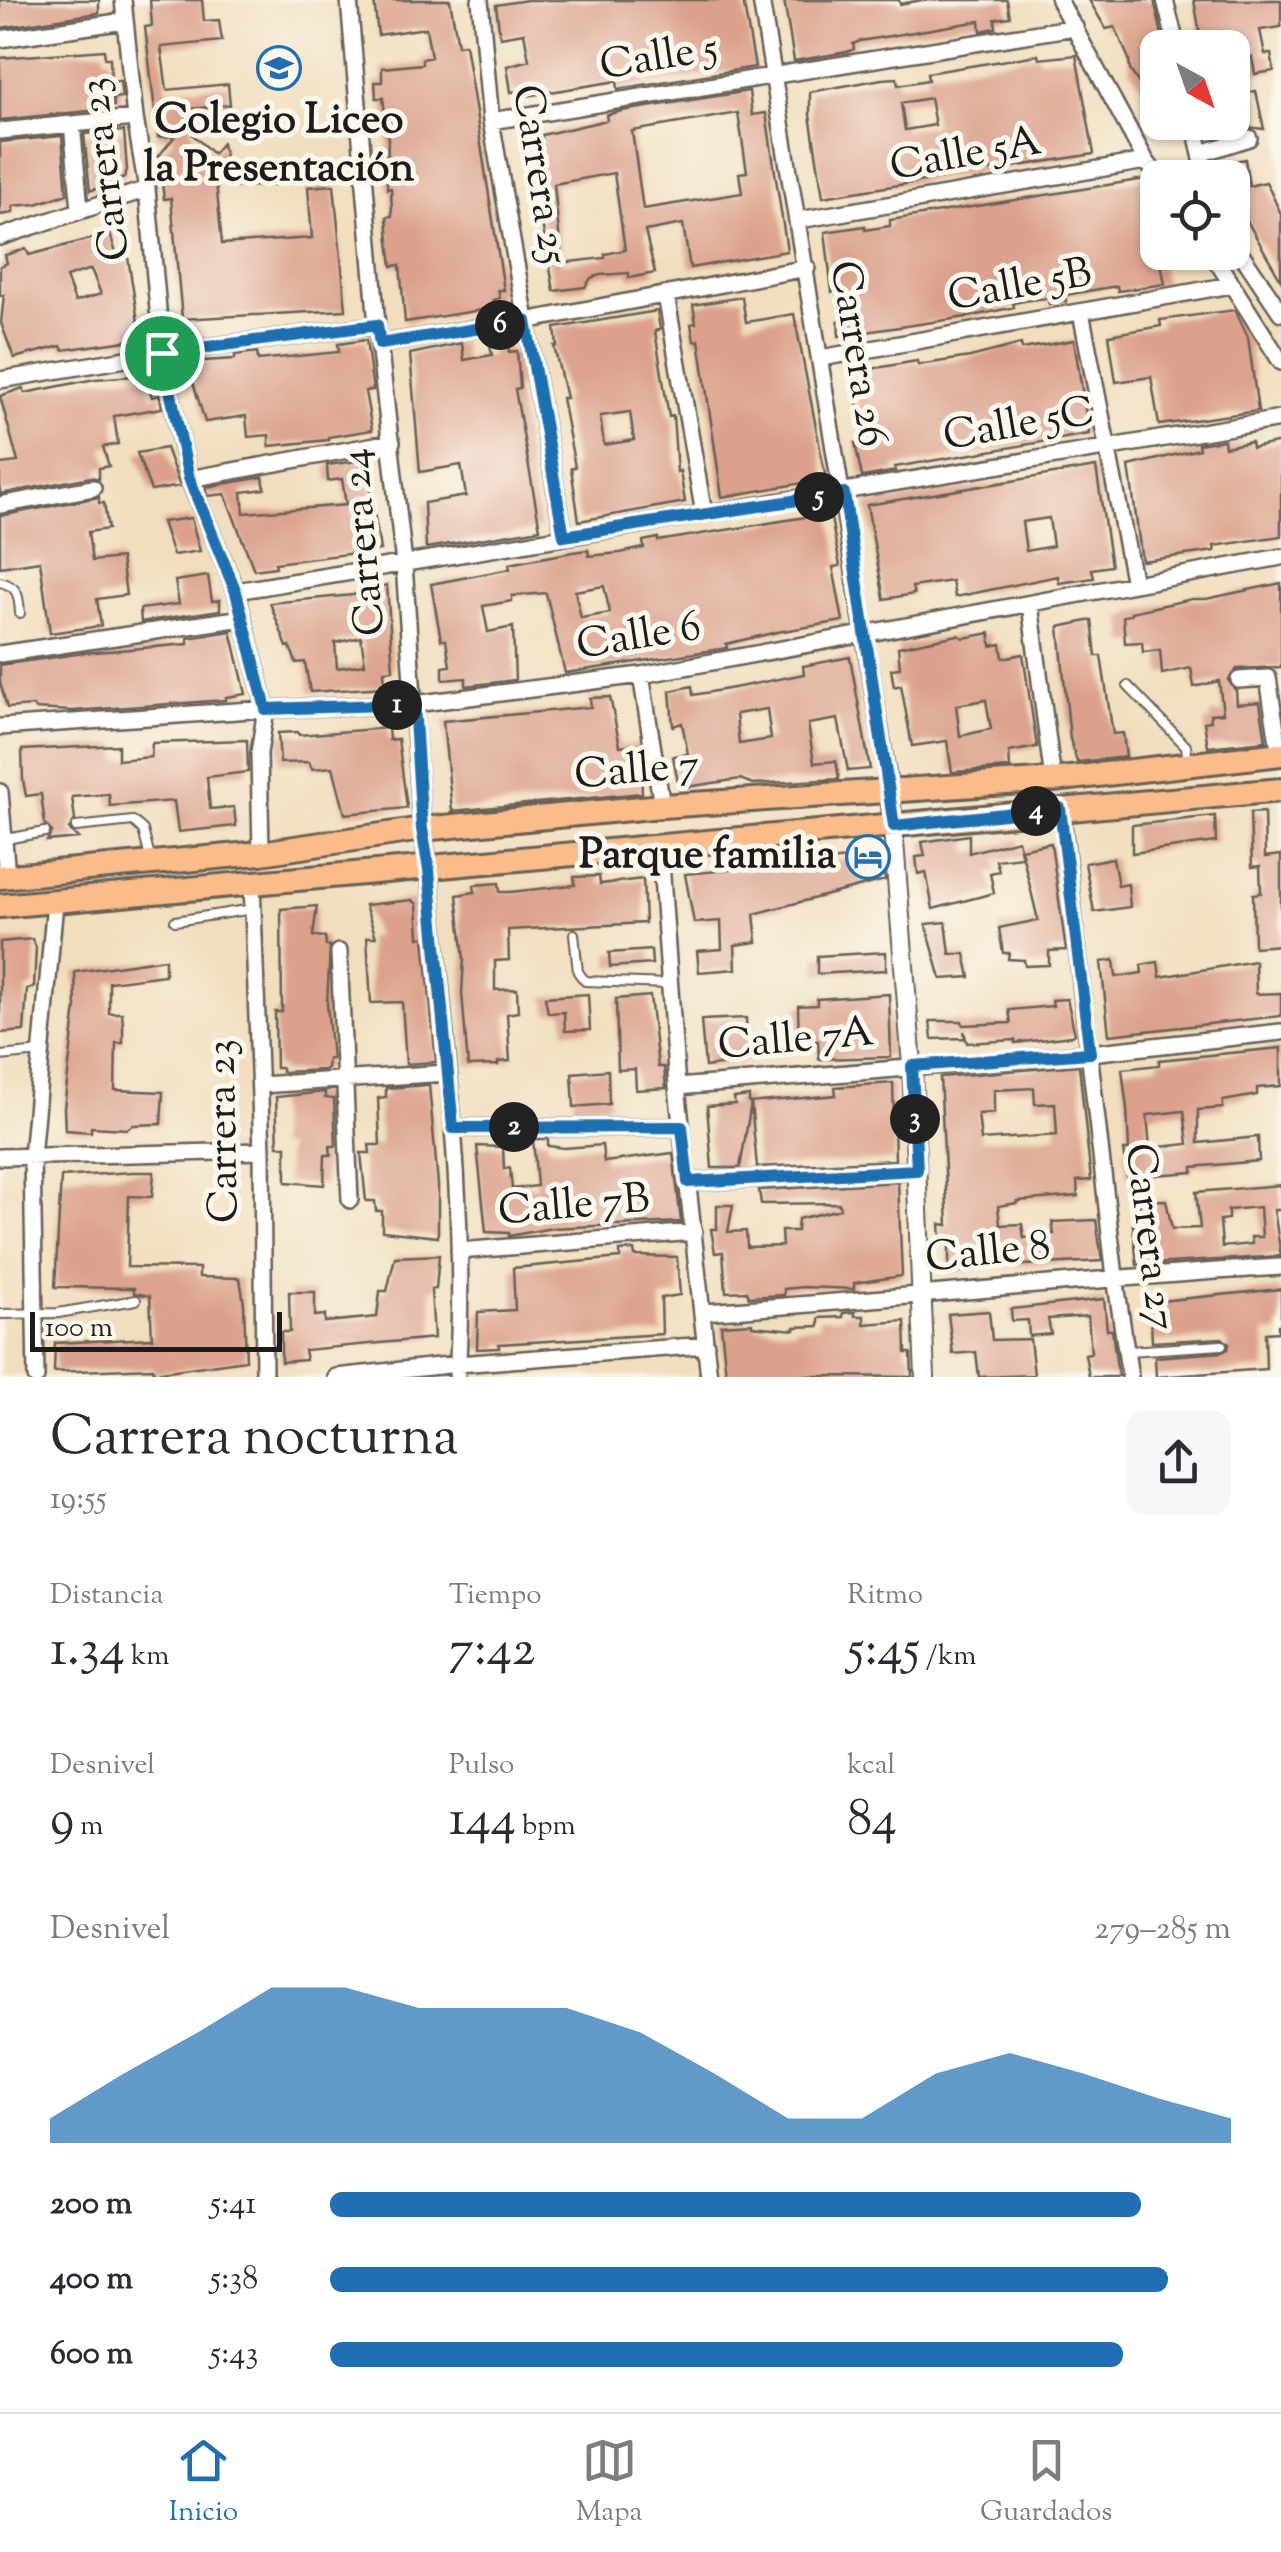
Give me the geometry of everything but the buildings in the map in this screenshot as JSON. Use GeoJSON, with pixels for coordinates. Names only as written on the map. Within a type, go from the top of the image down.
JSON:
{"type":"FeatureCollection","features":[{"type":"Feature","properties":{"kind":"main road","name":"Calle 7"},"geometry":{"type":"LineString","coordinates":[[4,876],[261,853],[422,829],[662,806],[1053,780],[1280,754]]}},
{"type":"Feature","properties":{"kind":"main road","name":"Calle 7"},"geometry":{"type":"LineString","coordinates":[[0,906],[1281,790]]}},
{"type":"Feature","properties":{"kind":"street","name":"Carrera 23"},"geometry":{"type":"LineString","coordinates":[[122,0],[147,189],[162,353],[189,478],[236,592],[266,709],[258,753],[261,853]]}},
{"type":"Feature","properties":{"kind":"street","name":"Carrera 24"},"geometry":{"type":"LineString","coordinates":[[350,0],[377,325],[404,564],[422,829],[453,1128],[460,1252],[458,1370]]}},
{"type":"Feature","properties":{"kind":"street","name":"Carrera 25"},"geometry":{"type":"LineString","coordinates":[[480,0],[491,121],[564,536]]}},
{"type":"Feature","properties":{"kind":"street","name":"Carrera 26"},"geometry":{"type":"LineString","coordinates":[[761,0],[890,792],[912,1066],[926,1377]]}},
{"type":"Feature","properties":{"kind":"street"},"geometry":{"type":"LineString","coordinates":[[1059,0],[1146,160]]}},
{"type":"Feature","properties":{"kind":"street"},"geometry":{"type":"LineString","coordinates":[[1166,0],[1173,30]]}},
{"type":"Feature","properties":{"kind":"street"},"geometry":{"type":"LineString","coordinates":[[0,39],[125,21]]}},
{"type":"Feature","properties":{"kind":"street","name":"Calle 5"},"geometry":{"type":"LineString","coordinates":[[491,121],[1076,27]]}},
{"type":"Feature","properties":{"kind":"street"},"geometry":{"type":"LineString","coordinates":[[0,132],[135,118]]}},
{"type":"Feature","properties":{"kind":"street"},"geometry":{"type":"LineString","coordinates":[[72,124],[80,209]]}},
{"type":"Feature","properties":{"kind":"street"},"geometry":{"type":"LineString","coordinates":[[1199,140],[1203,160]]}},
{"type":"Feature","properties":{"kind":"street"},"geometry":{"type":"LineString","coordinates":[[1202,153],[1243,140]]}},
{"type":"Feature","properties":{"kind":"street","name":"Calle 5A"},"geometry":{"type":"LineString","coordinates":[[799,220],[1140,161]]}},
{"type":"Feature","properties":{"kind":"street"},"geometry":{"type":"LineString","coordinates":[[0,237],[147,189]]}},
{"type":"Feature","properties":{"kind":"street"},"geometry":{"type":"LineString","coordinates":[[1250,262],[1274,292],[1281,314]]}},
{"type":"Feature","properties":{"kind":"street"},"geometry":{"type":"LineString","coordinates":[[380,344],[806,268]]}},
{"type":"Feature","properties":{"kind":"street"},"geometry":{"type":"LineString","coordinates":[[1221,270],[1281,362]]}},
{"type":"Feature","properties":{"kind":"street","name":"Calle 5B"},"geometry":{"type":"LineString","coordinates":[[821,358],[1231,285]]}},
{"type":"Feature","properties":{"kind":"street"},"geometry":{"type":"LineString","coordinates":[[666,295],[704,514]]}},
{"type":"Feature","properties":{"kind":"street"},"geometry":{"type":"LineString","coordinates":[[1081,312],[1134,584]]}},
{"type":"Feature","properties":{"kind":"street"},"geometry":{"type":"LineString","coordinates":[[0,380],[162,353],[377,325]]}},
{"type":"Feature","properties":{"kind":"street","name":"Calle 5C"},"geometry":{"type":"LineString","coordinates":[[236,592],[1281,418]]}},
{"type":"Feature","properties":{"kind":"street"},"geometry":{"type":"LineString","coordinates":[[189,478],[392,442]]}},
{"type":"Feature","properties":{"kind":"street"},"geometry":{"type":"LineString","coordinates":[[0,504],[92,488]]}},
{"type":"Feature","properties":{"kind":"street","name":"Calle 6"},"geometry":{"type":"LineString","coordinates":[[0,727],[266,709],[414,704],[641,675],[1281,557]]}},
{"type":"Feature","properties":{"kind":"street"},"geometry":{"type":"LineString","coordinates":[[1030,604],[1053,780]]}},
{"type":"Feature","properties":{"kind":"street"},"geometry":{"type":"LineString","coordinates":[[0,654],[243,618]]}},
{"type":"Feature","properties":{"kind":"street"},"geometry":{"type":"LineString","coordinates":[[641,675],[662,806]]}},
{"type":"Feature","properties":{"kind":"street"},"geometry":{"type":"LineString","coordinates":[[1239,680],[1268,678],[1280,754]]}},
{"type":"Feature","properties":{"kind":"street"},"geometry":{"type":"LineString","coordinates":[[0,792],[4,876]]}},
{"type":"Feature","properties":{"kind":"street","name":"Carrera 27"},"geometry":{"type":"LineString","coordinates":[[1060,808],[1130,1377]]}},
{"type":"Feature","properties":{"kind":"street"},"geometry":{"type":"LineString","coordinates":[[660,849],[677,1088],[709,1377]]}},
{"type":"Feature","properties":{"kind":"street","name":"Carrera 23"},"geometry":{"type":"LineString","coordinates":[[252,883],[262,1150],[264,1377]]}},
{"type":"Feature","properties":{"kind":"street"},"geometry":{"type":"LineString","coordinates":[[36,1377],[32,1156],[55,902]]}},
{"type":"Feature","properties":{"kind":"street"},"geometry":{"type":"LineString","coordinates":[[339,952],[350,1200]]}},
{"type":"Feature","properties":{"kind":"street","name":"Calle 7A"},"geometry":{"type":"LineString","coordinates":[[677,1088],[1090,1053],[1281,1032]]}},
{"type":"Feature","properties":{"kind":"street"},"geometry":{"type":"LineString","coordinates":[[260,1085],[447,1073]]}},
{"type":"Feature","properties":{"kind":"street"},"geometry":{"type":"LineString","coordinates":[[453,1128],[682,1127]]}},
{"type":"Feature","properties":{"kind":"street"},"geometry":{"type":"LineString","coordinates":[[0,1156],[262,1150]]}},
{"type":"Feature","properties":{"kind":"street","name":"Calle 7B"},"geometry":{"type":"LineString","coordinates":[[688,1182],[917,1170]]}},
{"type":"Feature","properties":{"kind":"street","name":"Calle 7B"},"geometry":{"type":"LineString","coordinates":[[460,1252],[694,1232]]}},
{"type":"Feature","properties":{"kind":"street","name":"Calle 8"},"geometry":{"type":"LineString","coordinates":[[703,1312],[1281,1267]]}},
{"type":"Feature","properties":{"kind":"street"},"geometry":{"type":"LineString","coordinates":[[336,1377],[458,1370],[706,1345]]}},
{"type":"Feature","properties":{"kind":"lane"},"geometry":{"type":"LineString","coordinates":[[0,582],[12,585],[18,594],[20,613]]}},
{"type":"Feature","properties":{"kind":"lane"},"geometry":{"type":"LineString","coordinates":[[1128,686],[1186,746],[1188,763]]}},
{"type":"Feature","properties":{"kind":"lane"},"geometry":{"type":"LineString","coordinates":[[76,827],[133,821],[143,830],[151,863]]}},
{"type":"Feature","properties":{"kind":"lane"},"geometry":{"type":"LineString","coordinates":[[4,840],[46,832]]}},
{"type":"Feature","properties":{"kind":"lane"},"geometry":{"type":"LineString","coordinates":[[175,921],[253,909]]}},
{"type":"Feature","properties":{"kind":"lane"},"geometry":{"type":"LineString","coordinates":[[574,934],[578,972],[585,981],[669,984]]}},
{"type":"Feature","properties":{"kind":"lane"},"geometry":{"type":"LineString","coordinates":[[0,1056],[41,1052]]}},
{"type":"Feature","properties":{"kind":"lane"},"geometry":{"type":"LineString","coordinates":[[0,1314],[35,1315],[136,1300]]}},
{"type":"Feature","properties":{"kind":"lane"},"geometry":{"type":"LineString","coordinates":[[1128,1351],[1222,1345]]}},
{"type":"Feature","properties":{"kind":"place","name":"Colegio Liceo la Presentación"},"geometry":{"type":"Point","coordinates":[279,68]}},
{"type":"Feature","properties":{"kind":"place","name":"Parque familia"},"geometry":{"type":"Point","coordinates":[868,857]}},
{"type":"Feature","properties":{"kind":"route"},"geometry":{"type":"LineString","coordinates":[[526,321],[564,536],[844,493],[894,826],[1060,808],[1090,1053],[912,1066],[917,1170],[688,1182],[682,1127],[453,1128],[422,829],[414,704],[266,709],[236,592],[189,478],[162,353],[377,325],[380,344],[526,321]]}}]}
